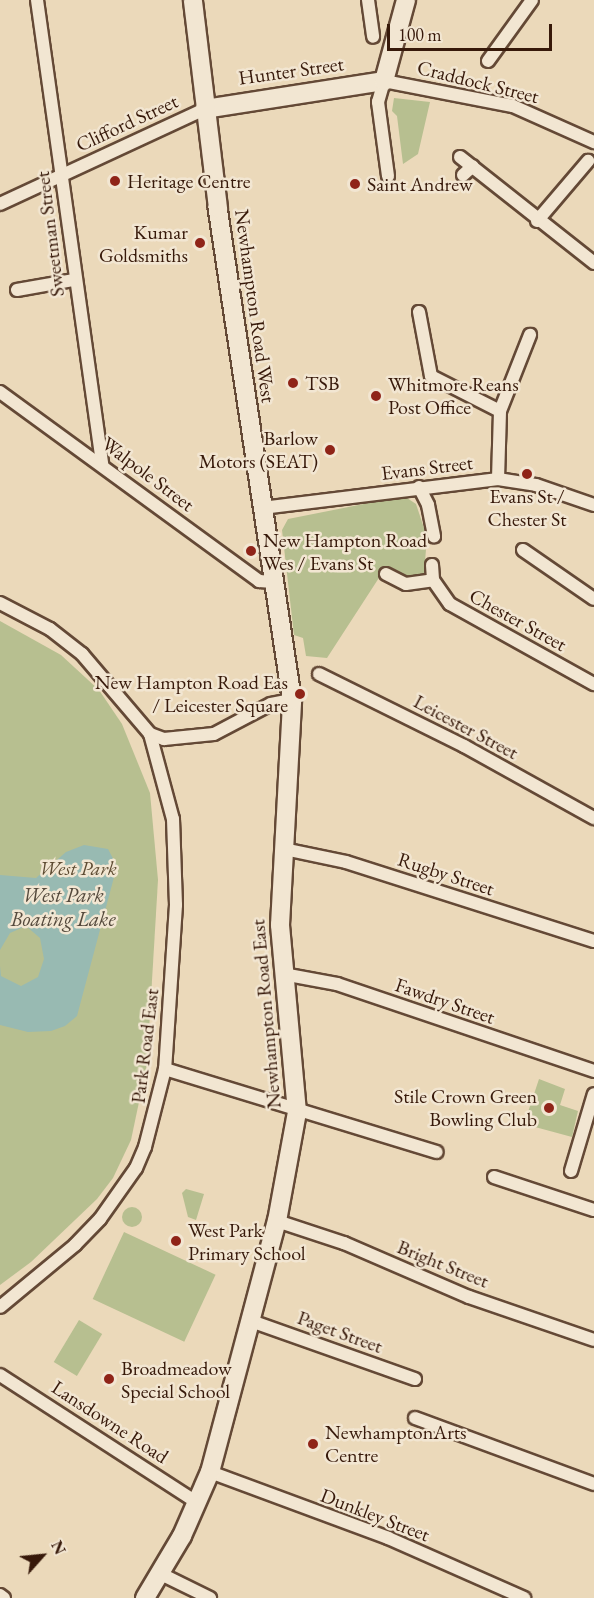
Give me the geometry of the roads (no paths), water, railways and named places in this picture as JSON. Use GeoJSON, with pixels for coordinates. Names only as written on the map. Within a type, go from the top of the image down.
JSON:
{"type":"FeatureCollection","features":[{"type":"Feature","properties":{"kind":"street","name":"Sweetman Street"},"geometry":{"type":"LineString","coordinates":[[37,0],[62,175],[74,280],[102,464]]}},
{"type":"Feature","properties":{"kind":"street","name":"Newhampton Road West"},"geometry":{"type":"LineString","coordinates":[[193,0],[206,109],[273,582]]}},
{"type":"Feature","properties":{"kind":"street"},"geometry":{"type":"LineString","coordinates":[[368,0],[373,37]]}},
{"type":"Feature","properties":{"kind":"street"},"geometry":{"type":"LineString","coordinates":[[388,176],[378,102],[406,0]]}},
{"type":"Feature","properties":{"kind":"street"},"geometry":{"type":"LineString","coordinates":[[488,61],[532,0]]}},
{"type":"Feature","properties":{"kind":"street","name":"Hunter Street"},"geometry":{"type":"LineString","coordinates":[[206,109],[384,81]]}},
{"type":"Feature","properties":{"kind":"street","name":"Craddock Street"},"geometry":{"type":"LineString","coordinates":[[384,81],[513,106],[594,142]]}},
{"type":"Feature","properties":{"kind":"street","name":"Clifford Street"},"geometry":{"type":"LineString","coordinates":[[0,204],[206,109]]}},
{"type":"Feature","properties":{"kind":"street"},"geometry":{"type":"LineString","coordinates":[[460,157],[537,221],[594,263]]}},
{"type":"Feature","properties":{"kind":"street"},"geometry":{"type":"LineString","coordinates":[[537,221],[588,161]]}},
{"type":"Feature","properties":{"kind":"street"},"geometry":{"type":"LineString","coordinates":[[463,175],[473,166]]}},
{"type":"Feature","properties":{"kind":"street"},"geometry":{"type":"LineString","coordinates":[[16,290],[74,280]]}},
{"type":"Feature","properties":{"kind":"street"},"geometry":{"type":"LineString","coordinates":[[419,312],[431,376],[500,411]]}},
{"type":"Feature","properties":{"kind":"street"},"geometry":{"type":"LineString","coordinates":[[498,479],[500,411],[530,335]]}},
{"type":"Feature","properties":{"kind":"street","name":"Walpole Street"},"geometry":{"type":"LineString","coordinates":[[0,392],[102,464],[259,581],[273,582]]}},
{"type":"Feature","properties":{"kind":"street","name":"Evans Street"},"geometry":{"type":"LineString","coordinates":[[262,508],[498,479],[545,487],[594,505]]}},
{"type":"Feature","properties":{"kind":"street"},"geometry":{"type":"LineString","coordinates":[[419,487],[428,504],[434,536]]}},
{"type":"Feature","properties":{"kind":"street"},"geometry":{"type":"LineString","coordinates":[[523,550],[594,599]]}},
{"type":"Feature","properties":{"kind":"street"},"geometry":{"type":"LineString","coordinates":[[386,574],[406,584],[433,580],[432,565]]}},
{"type":"Feature","properties":{"kind":"street","name":"Chester Street"},"geometry":{"type":"LineString","coordinates":[[433,580],[450,604],[470,618],[594,683]]}},
{"type":"Feature","properties":{"kind":"street","name":"Newhampton Road East"},"geometry":{"type":"LineString","coordinates":[[145,1598],[198,1503],[210,1472],[277,1221],[297,1112],[282,974],[280,925],[292,699],[273,582]]}},
{"type":"Feature","properties":{"kind":"street"},"geometry":{"type":"LineString","coordinates":[[0,603],[50,629],[82,654],[150,734],[164,739],[214,734],[271,704],[292,699]]}},
{"type":"Feature","properties":{"kind":"street","name":"Leicester Street"},"geometry":{"type":"LineString","coordinates":[[319,674],[464,746],[594,818]]}},
{"type":"Feature","properties":{"kind":"street","name":"Park Road East"},"geometry":{"type":"LineString","coordinates":[[0,1307],[75,1245],[120,1192],[145,1147],[165,1069],[175,953],[175,848],[168,790],[150,734]]}},
{"type":"Feature","properties":{"kind":"street","name":"Rugby Street"},"geometry":{"type":"LineString","coordinates":[[284,849],[332,858],[594,941]]}},
{"type":"Feature","properties":{"kind":"street","name":"Fawdry Street"},"geometry":{"type":"LineString","coordinates":[[282,974],[337,984],[594,1071]]}},
{"type":"Feature","properties":{"kind":"street"},"geometry":{"type":"LineString","coordinates":[[165,1069],[297,1112],[437,1152]]}},
{"type":"Feature","properties":{"kind":"street"},"geometry":{"type":"LineString","coordinates":[[571,1171],[594,1094]]}},
{"type":"Feature","properties":{"kind":"street"},"geometry":{"type":"LineString","coordinates":[[494,1177],[594,1210]]}},
{"type":"Feature","properties":{"kind":"street","name":"Bright Street"},"geometry":{"type":"LineString","coordinates":[[277,1221],[344,1244],[469,1297],[594,1340]]}},
{"type":"Feature","properties":{"kind":"street","name":"Paget Street"},"geometry":{"type":"LineString","coordinates":[[251,1321],[415,1379]]}},
{"type":"Feature","properties":{"kind":"street","name":"Lansdowne Road"},"geometry":{"type":"LineString","coordinates":[[0,1375],[198,1503]]}},
{"type":"Feature","properties":{"kind":"street"},"geometry":{"type":"LineString","coordinates":[[415,1418],[594,1484]]}},
{"type":"Feature","properties":{"kind":"street","name":"Dunkley Street"},"geometry":{"type":"LineString","coordinates":[[210,1472],[388,1538],[524,1598]]}},
{"type":"Feature","properties":{"kind":"street"},"geometry":{"type":"LineString","coordinates":[[159,1573],[210,1598]]}},
{"type":"Feature","properties":{"kind":"street"},"geometry":{"type":"LineString","coordinates":[[0,1595],[4,1598]]}},
{"type":"Feature","properties":{"kind":"water","name":"West Park Boating Lake"},"geometry":{"type":"Polygon","coordinates":[[[84,845],[108,849],[117,866],[77,1016],[65,1026],[51,1031],[28,1032],[0,1025],[0,966],[1,976],[21,986],[38,977],[44,959],[40,938],[26,926],[10,933],[0,950],[0,875],[36,878],[66,852],[84,845]]]}},
{"type":"Feature","properties":{"kind":"place","name":"Heritage Centre"},"geometry":{"type":"Point","coordinates":[115,181]}},
{"type":"Feature","properties":{"kind":"place","name":"Saint Andrew"},"geometry":{"type":"Point","coordinates":[355,184]}},
{"type":"Feature","properties":{"kind":"place","name":"Kumar Goldsmiths"},"geometry":{"type":"Point","coordinates":[200,243]}},
{"type":"Feature","properties":{"kind":"place","name":"TSB"},"geometry":{"type":"Point","coordinates":[293,383]}},
{"type":"Feature","properties":{"kind":"place","name":"Whitmore Reans Post Office"},"geometry":{"type":"Point","coordinates":[376,396]}},
{"type":"Feature","properties":{"kind":"place","name":"Barlow Motors (SEAT)"},"geometry":{"type":"Point","coordinates":[330,450]}},
{"type":"Feature","properties":{"kind":"place","name":"Evans St / Chester St"},"geometry":{"type":"Point","coordinates":[527,474]}},
{"type":"Feature","properties":{"kind":"place","name":"New Hampton Road Wes / Evans St"},"geometry":{"type":"Point","coordinates":[251,551]}},
{"type":"Feature","properties":{"kind":"place","name":"New Hampton Road Eas / Leicester Square"},"geometry":{"type":"Point","coordinates":[300,694]}},
{"type":"Feature","properties":{"kind":"place","name":"Stile Crown Green Bowling Club"},"geometry":{"type":"Point","coordinates":[549,1108]}},
{"type":"Feature","properties":{"kind":"place","name":"West Park Primary School"},"geometry":{"type":"Point","coordinates":[176,1241]}},
{"type":"Feature","properties":{"kind":"place","name":"Broadmeadow Special School"},"geometry":{"type":"Point","coordinates":[109,1379]}},
{"type":"Feature","properties":{"kind":"place","name":"NewhamptonArts Centre"},"geometry":{"type":"Point","coordinates":[313,1444]}},
{"type":"Feature","properties":{"kind":"park label","name":"West Park"},"geometry":{"type":"Point","coordinates":[78,868]}}]}
